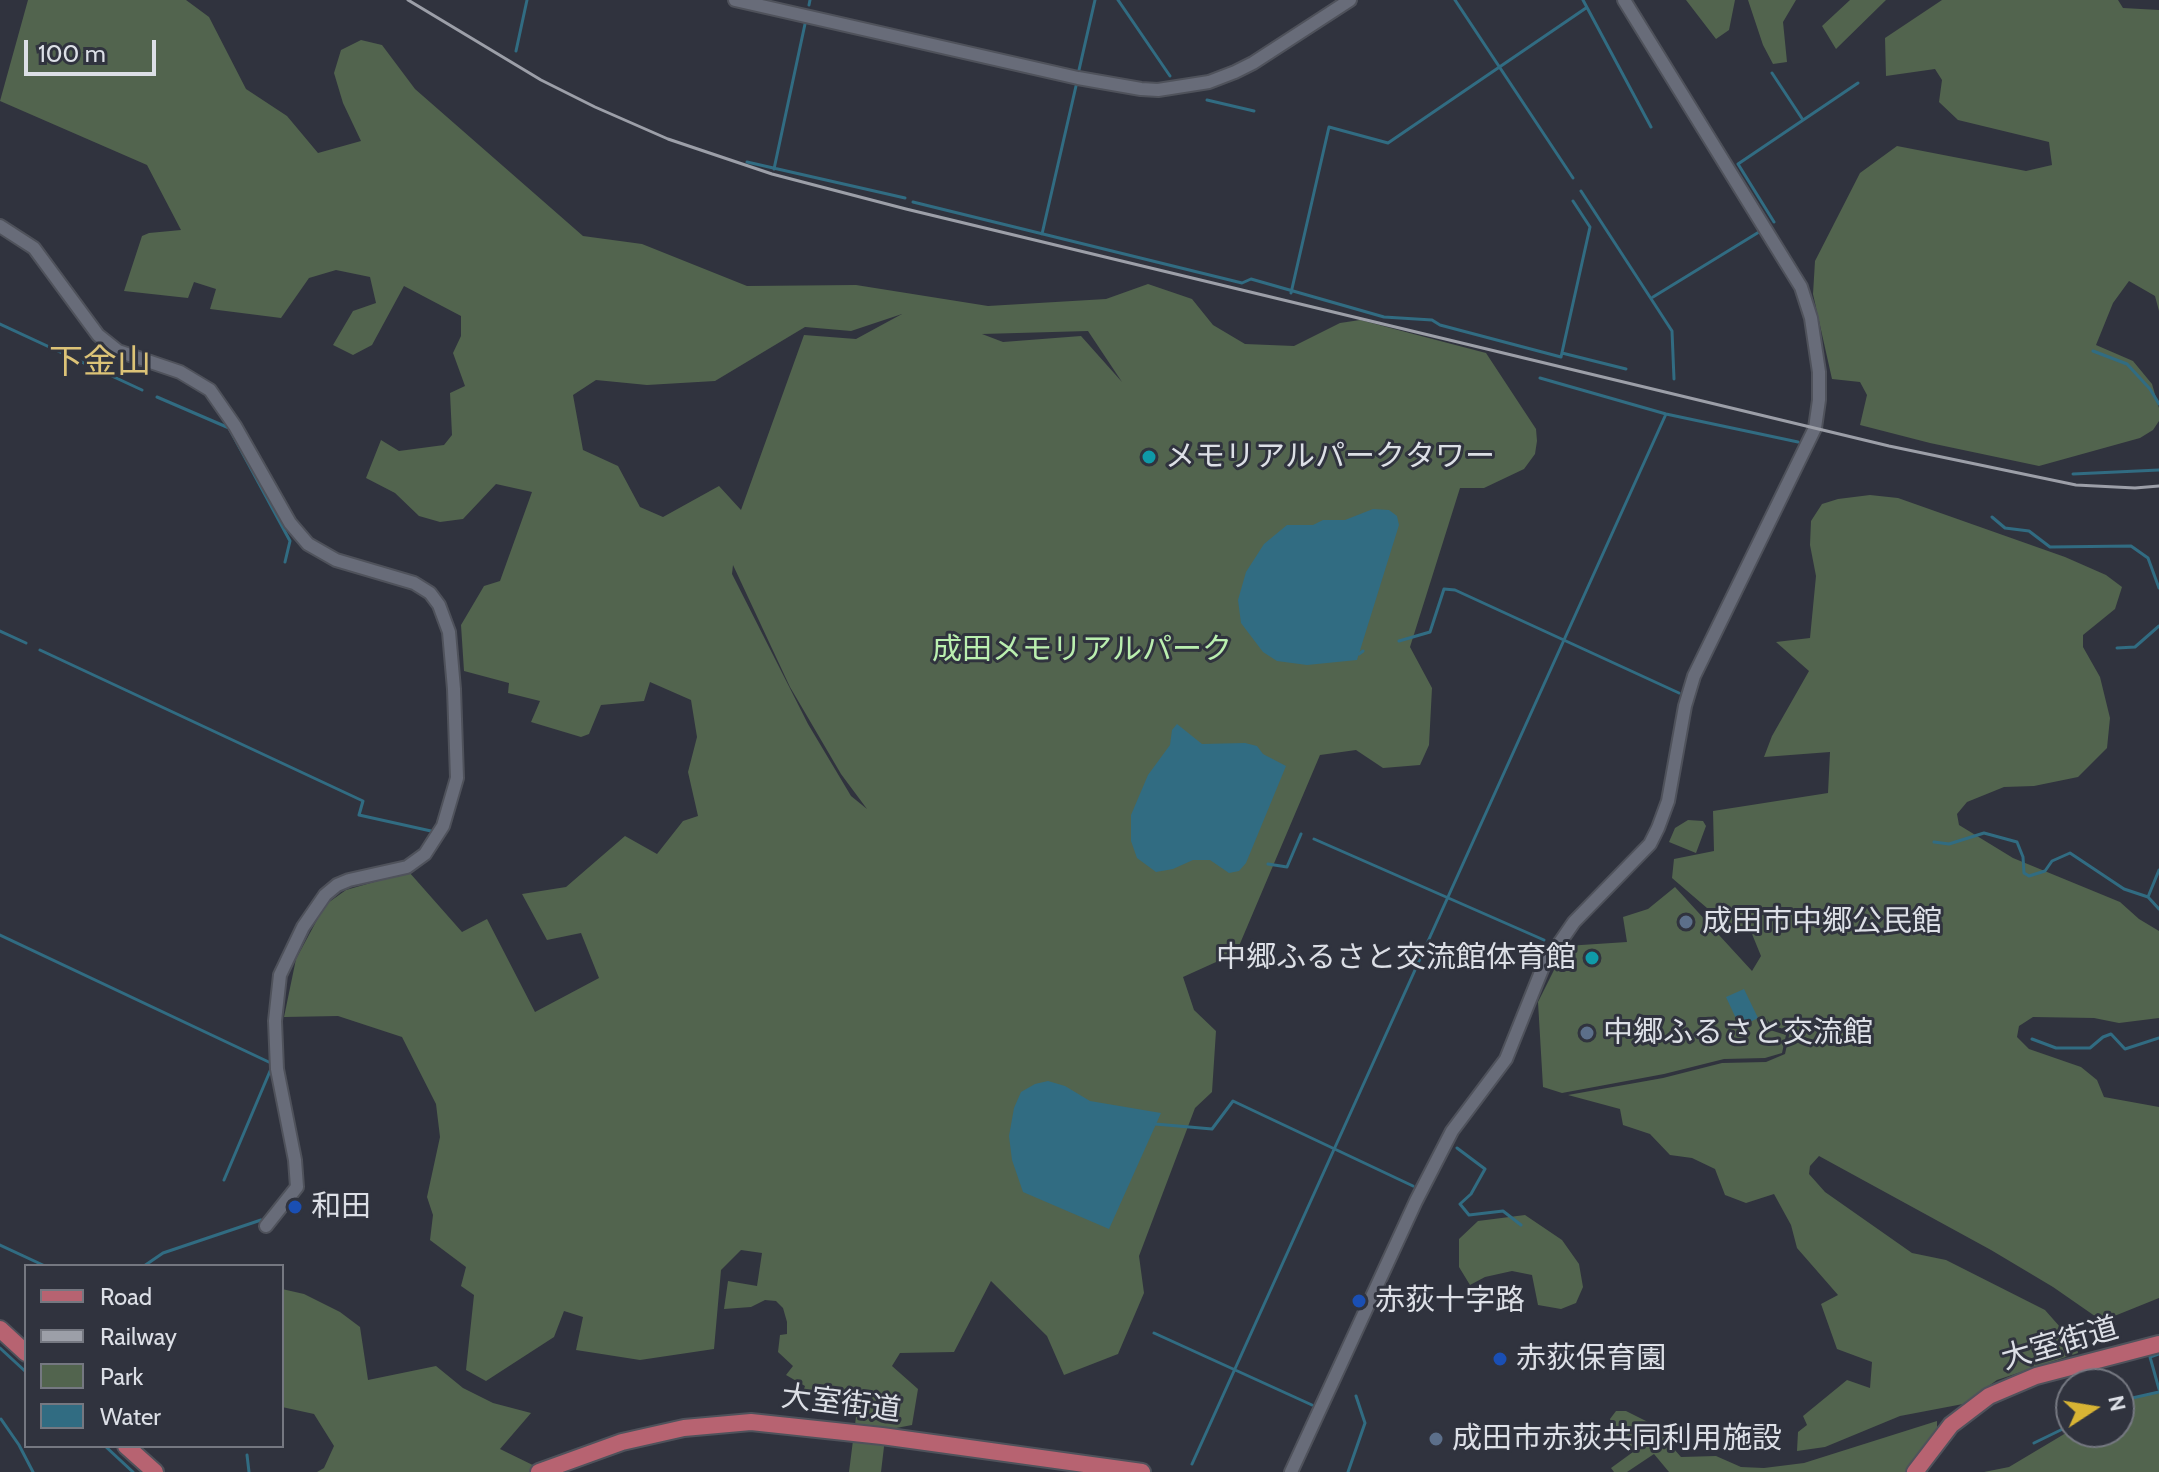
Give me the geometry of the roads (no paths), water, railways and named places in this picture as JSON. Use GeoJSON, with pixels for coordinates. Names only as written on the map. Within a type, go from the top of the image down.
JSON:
{"type":"FeatureCollection","features":[{"type":"Feature","properties":{"kind":"main road"},"geometry":{"type":"LineString","coordinates":[[0,1329],[24,1351]]}},
{"type":"Feature","properties":{"kind":"main road","name":"大室街道"},"geometry":{"type":"LineString","coordinates":[[1915,1472],[1951,1425],[1989,1396],[2036,1376],[2159,1344]]}},
{"type":"Feature","properties":{"kind":"main road","name":"大室街道"},"geometry":{"type":"LineString","coordinates":[[539,1472],[622,1442],[684,1428],[751,1422],[882,1436],[1142,1472]]}},
{"type":"Feature","properties":{"kind":"main road"},"geometry":{"type":"LineString","coordinates":[[128,1448],[155,1472]]}},
{"type":"Feature","properties":{"kind":"street"},"geometry":{"type":"LineString","coordinates":[[735,0],[1078,78],[1158,90],[1209,82],[1235,72],[1350,0]]}},
{"type":"Feature","properties":{"kind":"street"},"geometry":{"type":"LineString","coordinates":[[1291,1472],[1416,1201],[1452,1131],[1506,1059],[1543,967],[1574,922],[1650,844],[1668,801],[1685,706],[1694,676],[1815,428],[1819,372],[1813,331],[1801,287],[1624,0]]}},
{"type":"Feature","properties":{"kind":"street"},"geometry":{"type":"LineString","coordinates":[[0,226],[34,248],[98,335],[118,351],[180,372],[210,390],[235,426],[290,523],[308,544],[336,560],[414,583],[430,593],[439,605],[449,632],[457,778],[443,826],[425,854],[407,867],[349,880],[325,895],[303,927],[280,975],[275,1021],[277,1069],[295,1160],[297,1187],[266,1226]]}},
{"type":"Feature","properties":{"kind":"water"},"geometry":{"type":"Polygon","coordinates":[[[1373,509],[1389,510],[1397,516],[1399,525],[1357,660],[1307,665],[1277,661],[1263,652],[1241,623],[1238,600],[1246,572],[1264,544],[1287,525],[1345,520],[1373,509]]]}},
{"type":"Feature","properties":{"kind":"water"},"geometry":{"type":"Polygon","coordinates":[[[1177,724],[1202,744],[1245,743],[1257,746],[1263,754],[1286,766],[1246,863],[1239,871],[1229,873],[1210,860],[1193,860],[1156,872],[1137,858],[1131,841],[1131,815],[1148,775],[1170,745],[1172,730],[1177,724]]]}},
{"type":"Feature","properties":{"kind":"water"},"geometry":{"type":"Polygon","coordinates":[[[1744,989],[1758,1018],[1740,1027],[1726,997],[1744,989]]]}},
{"type":"Feature","properties":{"kind":"water"},"geometry":{"type":"Polygon","coordinates":[[[1048,1081],[1065,1086],[1090,1101],[1161,1113],[1109,1229],[1023,1192],[1012,1160],[1009,1136],[1014,1108],[1021,1092],[1048,1081]]]}},
{"type":"Feature","properties":{"kind":"waterway"},"geometry":{"type":"LineString","coordinates":[[516,51],[527,0]]}},
{"type":"Feature","properties":{"kind":"waterway"},"geometry":{"type":"LineString","coordinates":[[809,5],[810,0]]}},
{"type":"Feature","properties":{"kind":"waterway"},"geometry":{"type":"LineString","coordinates":[[1079,70],[1095,0]]}},
{"type":"Feature","properties":{"kind":"waterway"},"geometry":{"type":"LineString","coordinates":[[1118,0],[1170,76]]}},
{"type":"Feature","properties":{"kind":"waterway"},"geometry":{"type":"LineString","coordinates":[[1455,0],[1573,178]]}},
{"type":"Feature","properties":{"kind":"waterway"},"geometry":{"type":"LineString","coordinates":[[1583,0],[1651,127]]}},
{"type":"Feature","properties":{"kind":"waterway"},"geometry":{"type":"LineString","coordinates":[[1291,293],[1329,127],[1388,143],[1586,8]]}},
{"type":"Feature","properties":{"kind":"waterway"},"geometry":{"type":"LineString","coordinates":[[774,169],[805,24]]}},
{"type":"Feature","properties":{"kind":"waterway"},"geometry":{"type":"LineString","coordinates":[[1772,73],[1803,120]]}},
{"type":"Feature","properties":{"kind":"waterway"},"geometry":{"type":"LineString","coordinates":[[1774,222],[1738,164],[1858,83]]}},
{"type":"Feature","properties":{"kind":"waterway"},"geometry":{"type":"LineString","coordinates":[[1042,234],[1076,86]]}},
{"type":"Feature","properties":{"kind":"waterway"},"geometry":{"type":"LineString","coordinates":[[1207,100],[1254,111]]}},
{"type":"Feature","properties":{"kind":"waterway"},"geometry":{"type":"LineString","coordinates":[[747,162],[905,198]]}},
{"type":"Feature","properties":{"kind":"waterway"},"geometry":{"type":"LineString","coordinates":[[1581,191],[1672,331],[1674,379]]}},
{"type":"Feature","properties":{"kind":"waterway"},"geometry":{"type":"LineString","coordinates":[[913,202],[1242,283],[1251,279],[1384,317],[1432,320],[1440,325],[1561,357],[1590,227],[1573,201]]}},
{"type":"Feature","properties":{"kind":"waterway"},"geometry":{"type":"LineString","coordinates":[[1653,297],[1759,232]]}},
{"type":"Feature","properties":{"kind":"waterway"},"geometry":{"type":"LineString","coordinates":[[0,324],[142,390]]}},
{"type":"Feature","properties":{"kind":"waterway"},"geometry":{"type":"LineString","coordinates":[[2093,351],[2127,364],[2159,404]]}},
{"type":"Feature","properties":{"kind":"waterway"},"geometry":{"type":"LineString","coordinates":[[1562,353],[1626,369]]}},
{"type":"Feature","properties":{"kind":"waterway"},"geometry":{"type":"LineString","coordinates":[[1540,378],[1666,414],[1798,442]]}},
{"type":"Feature","properties":{"kind":"waterway"},"geometry":{"type":"LineString","coordinates":[[157,397],[229,428],[290,541],[285,562]]}},
{"type":"Feature","properties":{"kind":"waterway"},"geometry":{"type":"LineString","coordinates":[[1192,1464],[1666,414]]}},
{"type":"Feature","properties":{"kind":"waterway"},"geometry":{"type":"LineString","coordinates":[[2073,474],[2159,470]]}},
{"type":"Feature","properties":{"kind":"waterway"},"geometry":{"type":"LineString","coordinates":[[1992,517],[2005,528],[2029,531],[2050,547],[2131,546],[2148,558],[2159,588]]}},
{"type":"Feature","properties":{"kind":"waterway"},"geometry":{"type":"LineString","coordinates":[[1399,641],[1430,632],[1444,589],[1455,590],[1679,693]]}},
{"type":"Feature","properties":{"kind":"waterway"},"geometry":{"type":"LineString","coordinates":[[2117,648],[2135,647],[2159,626]]}},
{"type":"Feature","properties":{"kind":"waterway"},"geometry":{"type":"LineString","coordinates":[[0,631],[26,643]]}},
{"type":"Feature","properties":{"kind":"waterway"},"geometry":{"type":"LineString","coordinates":[[40,650],[363,801],[359,815],[431,831]]}},
{"type":"Feature","properties":{"kind":"waterway"},"geometry":{"type":"LineString","coordinates":[[1359,654],[1363,651]]}},
{"type":"Feature","properties":{"kind":"waterway"},"geometry":{"type":"LineString","coordinates":[[1934,842],[1949,844],[1984,833],[2017,842],[2023,857],[2024,873],[2029,876],[2045,871],[2052,861],[2070,853],[2124,889],[2148,897]]}},
{"type":"Feature","properties":{"kind":"waterway"},"geometry":{"type":"LineString","coordinates":[[1268,864],[1287,867],[1301,834]]}},
{"type":"Feature","properties":{"kind":"waterway"},"geometry":{"type":"LineString","coordinates":[[1314,839],[1544,940]]}},
{"type":"Feature","properties":{"kind":"waterway"},"geometry":{"type":"LineString","coordinates":[[2159,870],[2148,897],[2159,909]]}},
{"type":"Feature","properties":{"kind":"waterway"},"geometry":{"type":"LineString","coordinates":[[0,935],[273,1064],[224,1180]]}},
{"type":"Feature","properties":{"kind":"waterway"},"geometry":{"type":"LineString","coordinates":[[2032,1039],[2056,1048],[2090,1048],[2111,1034],[2125,1049],[2159,1038]]}},
{"type":"Feature","properties":{"kind":"waterway"},"geometry":{"type":"LineString","coordinates":[[1155,1124],[1212,1129],[1233,1101],[1413,1186]]}},
{"type":"Feature","properties":{"kind":"waterway"},"geometry":{"type":"LineString","coordinates":[[1457,1148],[1485,1169],[1471,1194],[1460,1204],[1469,1215],[1503,1211],[1521,1225]]}},
{"type":"Feature","properties":{"kind":"waterway"},"geometry":{"type":"LineString","coordinates":[[147,1264],[163,1253],[261,1220]]}},
{"type":"Feature","properties":{"kind":"waterway"},"geometry":{"type":"LineString","coordinates":[[0,1245],[41,1264]]}},
{"type":"Feature","properties":{"kind":"waterway"},"geometry":{"type":"LineString","coordinates":[[1154,1333],[1312,1405]]}},
{"type":"Feature","properties":{"kind":"waterway"},"geometry":{"type":"LineString","coordinates":[[0,1348],[24,1370]]}},
{"type":"Feature","properties":{"kind":"waterway"},"geometry":{"type":"LineString","coordinates":[[2159,1354],[2150,1357],[2159,1389]]}},
{"type":"Feature","properties":{"kind":"waterway"},"geometry":{"type":"LineString","coordinates":[[2135,1397],[2159,1392]]}},
{"type":"Feature","properties":{"kind":"waterway"},"geometry":{"type":"LineString","coordinates":[[1348,1472],[1365,1423],[1356,1396]]}},
{"type":"Feature","properties":{"kind":"waterway"},"geometry":{"type":"LineString","coordinates":[[1,1419],[33,1472]]}},
{"type":"Feature","properties":{"kind":"waterway"},"geometry":{"type":"LineString","coordinates":[[2034,1443],[2055,1433]]}},
{"type":"Feature","properties":{"kind":"waterway"},"geometry":{"type":"LineString","coordinates":[[107,1448],[133,1472]]}},
{"type":"Feature","properties":{"kind":"waterway"},"geometry":{"type":"LineString","coordinates":[[247,1455],[249,1472]]}},
{"type":"Feature","properties":{"kind":"railway"},"geometry":{"type":"LineString","coordinates":[[408,0],[541,80],[595,107],[668,139],[772,174],[1889,446],[2076,485],[2159,486]]}},
{"type":"Feature","properties":{"kind":"place","name":"メモリアルパークタワー"},"geometry":{"type":"Point","coordinates":[1149,457]}},
{"type":"Feature","properties":{"kind":"place","name":"成田市中郷公民館"},"geometry":{"type":"Point","coordinates":[1686,922]}},
{"type":"Feature","properties":{"kind":"place","name":"中郷ふるさと交流館体育館"},"geometry":{"type":"Point","coordinates":[1592,958]}},
{"type":"Feature","properties":{"kind":"place","name":"中郷ふるさと交流館"},"geometry":{"type":"Point","coordinates":[1587,1033]}},
{"type":"Feature","properties":{"kind":"place","name":"和田"},"geometry":{"type":"Point","coordinates":[295,1207]}},
{"type":"Feature","properties":{"kind":"place","name":"赤荻十字路"},"geometry":{"type":"Point","coordinates":[1359,1301]}},
{"type":"Feature","properties":{"kind":"place","name":"赤荻保育園"},"geometry":{"type":"Point","coordinates":[1500,1359]}},
{"type":"Feature","properties":{"kind":"place","name":"成田市赤荻共同利用施設"},"geometry":{"type":"Point","coordinates":[1436,1439]}},
{"type":"Feature","properties":{"kind":"district","name":"下金山"},"geometry":{"type":"Point","coordinates":[100,363]}},
{"type":"Feature","properties":{"kind":"park label","name":"成田メモリアルパーク"},"geometry":{"type":"Point","coordinates":[1082,650]}}]}
